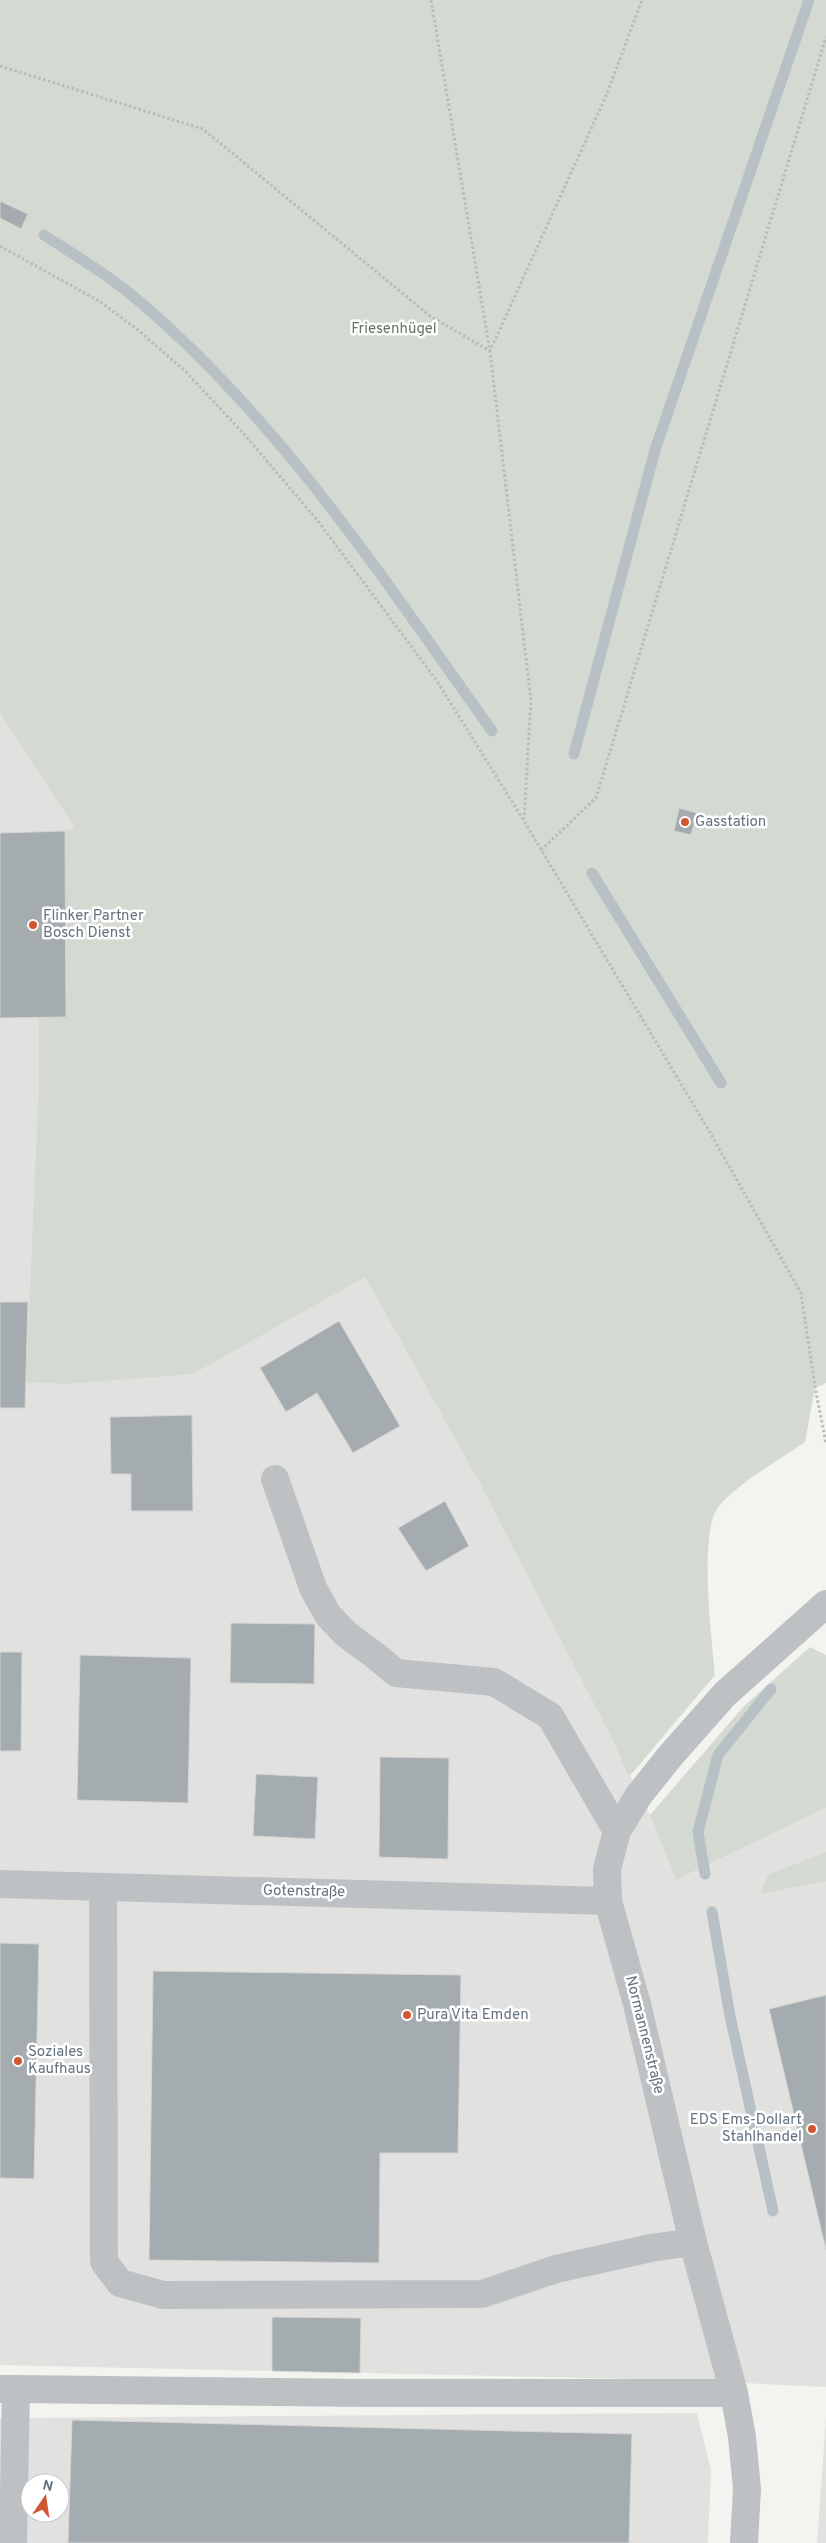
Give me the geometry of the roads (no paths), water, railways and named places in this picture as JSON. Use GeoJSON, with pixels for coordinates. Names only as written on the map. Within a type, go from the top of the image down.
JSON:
{"type":"FeatureCollection","features":[{"type":"Feature","properties":{"kind":"street"},"geometry":{"type":"LineString","coordinates":[[276,1479],[313,1588],[328,1615],[346,1634],[396,1674],[494,1682],[550,1716],[617,1831]]}},
{"type":"Feature","properties":{"kind":"street","name":"Normannenstraße"},"geometry":{"type":"LineString","coordinates":[[744,2543],[747,2489],[742,2438],[734,2394],[693,2242],[637,2004],[608,1901],[607,1869],[617,1831],[639,1795],[725,1694],[826,1604]]}},
{"type":"Feature","properties":{"kind":"street","name":"Gotenstraße"},"geometry":{"type":"LineString","coordinates":[[0,1884],[608,1901]]}},
{"type":"Feature","properties":{"kind":"street"},"geometry":{"type":"LineString","coordinates":[[102,1887],[104,2262],[120,2283],[163,2295],[482,2294],[556,2269],[651,2248],[693,2242]]}},
{"type":"Feature","properties":{"kind":"street"},"geometry":{"type":"LineString","coordinates":[[13,2543],[8,2389],[366,2393],[734,2394]]}},
{"type":"Feature","properties":{"kind":"waterway"},"geometry":{"type":"LineString","coordinates":[[574,754],[655,450],[809,0]]}},
{"type":"Feature","properties":{"kind":"waterway"},"geometry":{"type":"LineString","coordinates":[[44,235],[105,275],[140,302],[192,349],[240,399],[286,451],[371,561],[492,731]]}},
{"type":"Feature","properties":{"kind":"waterway"},"geometry":{"type":"LineString","coordinates":[[592,873],[721,1083]]}},
{"type":"Feature","properties":{"kind":"waterway"},"geometry":{"type":"LineString","coordinates":[[705,1874],[698,1832],[718,1755],[771,1689]]}},
{"type":"Feature","properties":{"kind":"waterway"},"geometry":{"type":"LineString","coordinates":[[712,1912],[730,2016],[773,2211]]}},
{"type":"Feature","properties":{"kind":"place","name":"Gasstation"},"geometry":{"type":"Point","coordinates":[685,822]}},
{"type":"Feature","properties":{"kind":"place","name":"Flinker Partner Bosch Dienst"},"geometry":{"type":"Point","coordinates":[33,925]}},
{"type":"Feature","properties":{"kind":"place","name":"Pura Vita Emden"},"geometry":{"type":"Point","coordinates":[407,2015]}},
{"type":"Feature","properties":{"kind":"place","name":"Soziales Kaufhaus"},"geometry":{"type":"Point","coordinates":[18,2061]}},
{"type":"Feature","properties":{"kind":"place","name":"EDS Ems-Dollart Stahlhandel"},"geometry":{"type":"Point","coordinates":[812,2129]}},
{"type":"Feature","properties":{"kind":"park label","name":"Friesenhügel"},"geometry":{"type":"Point","coordinates":[394,329]}}]}
